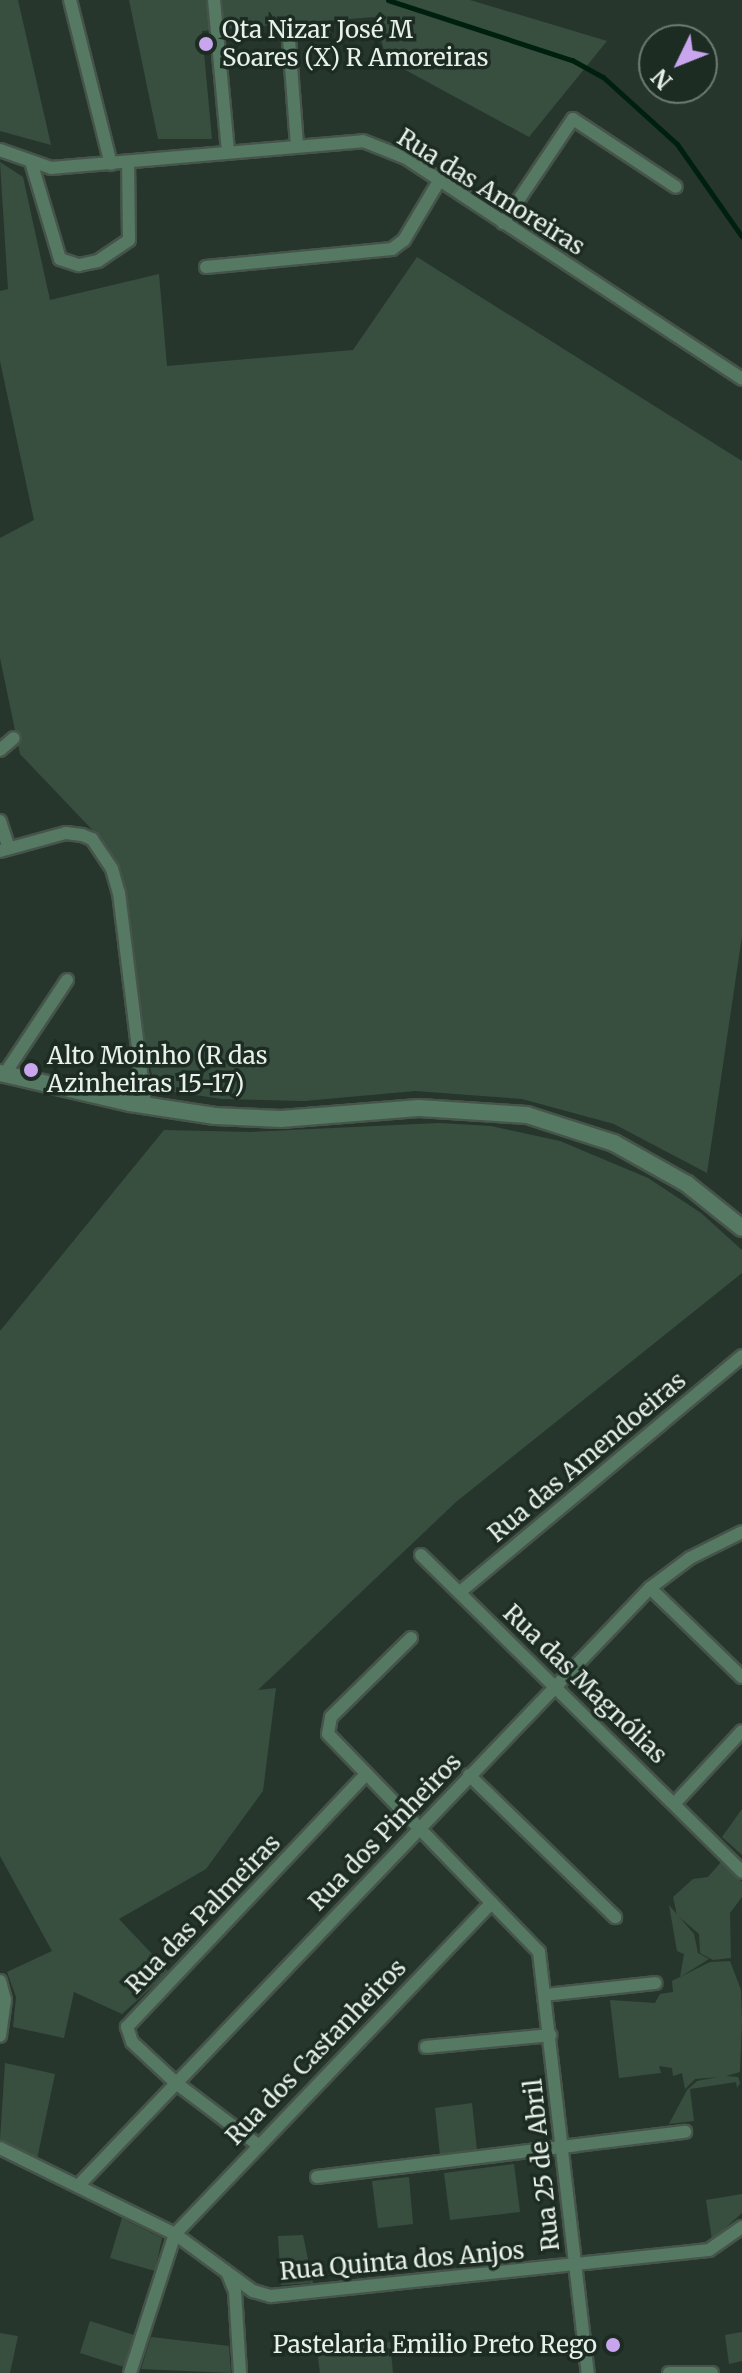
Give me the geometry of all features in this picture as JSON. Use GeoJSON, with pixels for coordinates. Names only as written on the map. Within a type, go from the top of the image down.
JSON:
{"type":"FeatureCollection","features":[{"type":"Feature","properties":{"kind":"street"},"geometry":{"type":"LineString","coordinates":[[70,0],[111,164]]}},
{"type":"Feature","properties":{"kind":"street"},"geometry":{"type":"LineString","coordinates":[[214,0],[228,151]]}},
{"type":"Feature","properties":{"kind":"street"},"geometry":{"type":"LineString","coordinates":[[289,39],[297,146]]}},
{"type":"Feature","properties":{"kind":"street"},"geometry":{"type":"LineString","coordinates":[[503,223],[573,119],[676,187]]}},
{"type":"Feature","properties":{"kind":"street","name":"Rua das Amoreiras"},"geometry":{"type":"LineString","coordinates":[[0,150],[32,165],[111,164],[363,141],[406,158],[742,379]]}},
{"type":"Feature","properties":{"kind":"street"},"geometry":{"type":"LineString","coordinates":[[32,165],[60,259],[79,265],[98,261],[129,240],[128,163]]}},
{"type":"Feature","properties":{"kind":"street"},"geometry":{"type":"LineString","coordinates":[[206,267],[392,249],[404,240],[439,181]]}},
{"type":"Feature","properties":{"kind":"street"},"geometry":{"type":"LineString","coordinates":[[0,750],[14,738]]}},
{"type":"Feature","properties":{"kind":"street"},"geometry":{"type":"LineString","coordinates":[[0,821],[5,849],[66,833],[82,835],[92,839],[112,869],[145,1106]]}},
{"type":"Feature","properties":{"kind":"street"},"geometry":{"type":"LineString","coordinates":[[67,980],[2,1074],[145,1106],[281,1119],[419,1108],[527,1115],[614,1143],[687,1184],[742,1228]]}},
{"type":"Feature","properties":{"kind":"street","name":"Rua das Amendoeiras"},"geometry":{"type":"LineString","coordinates":[[460,1592],[740,1363]]}},
{"type":"Feature","properties":{"kind":"street","name":"Rua dos Pinheiros"},"geometry":{"type":"LineString","coordinates":[[78,2186],[650,1588],[690,1558],[742,1532]]}},
{"type":"Feature","properties":{"kind":"street","name":"Rua das Magnólias"},"geometry":{"type":"LineString","coordinates":[[421,1555],[557,1684],[742,1872]]}},
{"type":"Feature","properties":{"kind":"street"},"geometry":{"type":"LineString","coordinates":[[650,1588],[742,1677]]}},
{"type":"Feature","properties":{"kind":"street"},"geometry":{"type":"LineString","coordinates":[[411,1638],[329,1720],[331,1741],[491,1903]]}},
{"type":"Feature","properties":{"kind":"street"},"geometry":{"type":"LineString","coordinates":[[729,1664],[742,1659]]}},
{"type":"Feature","properties":{"kind":"street"},"geometry":{"type":"LineString","coordinates":[[675,1803],[742,1731]]}},
{"type":"Feature","properties":{"kind":"street"},"geometry":{"type":"LineString","coordinates":[[469,1775],[615,1917]]}},
{"type":"Feature","properties":{"kind":"street","name":"Rua das Palmeiras"},"geometry":{"type":"LineString","coordinates":[[176,2083],[132,2042],[129,2023],[364,1776]]}},
{"type":"Feature","properties":{"kind":"street","name":"Rua 25 de Abril"},"geometry":{"type":"LineString","coordinates":[[491,1903],[539,1952],[588,2373]]}},
{"type":"Feature","properties":{"kind":"street","name":"Rua dos Castanheiros"},"geometry":{"type":"LineString","coordinates":[[175,2234],[491,1903]]}},
{"type":"Feature","properties":{"kind":"street"},"geometry":{"type":"LineString","coordinates":[[0,1981],[5,2000],[0,2036]]}},
{"type":"Feature","properties":{"kind":"street"},"geometry":{"type":"LineString","coordinates":[[545,1995],[655,1983]]}},
{"type":"Feature","properties":{"kind":"street"},"geometry":{"type":"LineString","coordinates":[[426,2047],[550,2035]]}},
{"type":"Feature","properties":{"kind":"street"},"geometry":{"type":"LineString","coordinates":[[176,2083],[258,2145]]}},
{"type":"Feature","properties":{"kind":"street"},"geometry":{"type":"LineString","coordinates":[[317,2177],[563,2150],[685,2132]]}},
{"type":"Feature","properties":{"kind":"street","name":"Rua Quinta dos Anjos"},"geometry":{"type":"LineString","coordinates":[[0,2148],[175,2234],[226,2272],[271,2296],[576,2267],[709,2250],[742,2227]]}},
{"type":"Feature","properties":{"kind":"street"},"geometry":{"type":"LineString","coordinates":[[130,2373],[175,2234]]}},
{"type":"Feature","properties":{"kind":"street"},"geometry":{"type":"LineString","coordinates":[[226,2272],[235,2291],[240,2373]]}},
{"type":"Feature","properties":{"kind":"street"},"geometry":{"type":"LineString","coordinates":[[669,2373],[712,2373]]}},
{"type":"Feature","properties":{"kind":"green space"},"geometry":{"type":"Polygon","coordinates":[[[0,0],[18,0],[51,145],[0,131],[0,0]]]}},
{"type":"Feature","properties":{"kind":"green space"},"geometry":{"type":"Polygon","coordinates":[[[129,0],[470,0],[607,41],[529,137],[387,60],[374,17],[202,31],[212,139],[158,139],[129,0]]]}},
{"type":"Feature","properties":{"kind":"green space"},"geometry":{"type":"Polygon","coordinates":[[[0,162],[23,177],[50,300],[159,274],[167,366],[353,350],[417,257],[742,461],[742,936],[707,1173],[614,1124],[522,1099],[415,1091],[304,1101],[222,1099],[155,1089],[101,839],[20,754],[0,658],[0,538],[34,520],[0,361],[0,291],[8,289],[0,162]]]}},
{"type":"Feature","properties":{"kind":"green space"},"geometry":{"type":"Polygon","coordinates":[[[439,1123],[491,1126],[560,1141],[648,1178],[701,1213],[742,1250],[742,1273],[456,1502],[258,1690],[276,1688],[263,1791],[206,1869],[119,1919],[169,1972],[122,2014],[74,1992],[64,2038],[13,2027],[16,1997],[7,1972],[52,1951],[0,1856],[0,1331],[164,1130],[251,1132],[439,1123]]]}},
{"type":"Feature","properties":{"kind":"green space"},"geometry":{"type":"Polygon","coordinates":[[[742,1809],[742,1855],[722,1837],[742,1809]]]}},
{"type":"Feature","properties":{"kind":"green space"},"geometry":{"type":"Polygon","coordinates":[[[722,1861],[742,1882],[742,1897],[730,1913],[731,1958],[713,1960],[700,1953],[699,1934],[677,1915],[673,1897],[693,1879],[708,1877],[722,1861]]]}},
{"type":"Feature","properties":{"kind":"green space"},"geometry":{"type":"Polygon","coordinates":[[[669,1905],[694,1934],[698,1953],[709,1959],[680,1977],[684,1954],[677,1951],[669,1905]]]}},
{"type":"Feature","properties":{"kind":"green space"},"geometry":{"type":"Polygon","coordinates":[[[730,1961],[741,1990],[742,2022],[740,2072],[726,2076],[738,2077],[740,2083],[737,2088],[736,2082],[690,2089],[694,2121],[669,2124],[687,2090],[697,2081],[718,2077],[695,2079],[685,2089],[682,2073],[673,2076],[672,2068],[659,2066],[661,2073],[619,2078],[610,2000],[655,2003],[660,1994],[673,1992],[672,1981],[710,1962],[730,1961]]]}},
{"type":"Feature","properties":{"kind":"green space"},"geometry":{"type":"Polygon","coordinates":[[[5,2063],[55,2074],[37,2159],[0,2140],[5,2063]]]}},
{"type":"Feature","properties":{"kind":"green space"},"geometry":{"type":"Polygon","coordinates":[[[472,2103],[477,2151],[440,2155],[435,2108],[472,2103]]]}},
{"type":"Feature","properties":{"kind":"green space"},"geometry":{"type":"Polygon","coordinates":[[[514,2164],[520,2212],[450,2220],[444,2173],[514,2164]]]}},
{"type":"Feature","properties":{"kind":"green space"},"geometry":{"type":"Polygon","coordinates":[[[409,2177],[413,2224],[378,2228],[372,2181],[409,2177]]]}},
{"type":"Feature","properties":{"kind":"green space"},"geometry":{"type":"Polygon","coordinates":[[[742,2194],[742,2213],[712,2240],[706,2200],[742,2194]]]}},
{"type":"Feature","properties":{"kind":"green space"},"geometry":{"type":"Polygon","coordinates":[[[122,2218],[162,2238],[155,2271],[110,2258],[122,2218]]]}},
{"type":"Feature","properties":{"kind":"green space"},"geometry":{"type":"Polygon","coordinates":[[[303,2235],[313,2283],[281,2285],[278,2236],[303,2235]]]}},
{"type":"Feature","properties":{"kind":"green space"},"geometry":{"type":"Polygon","coordinates":[[[90,2321],[134,2335],[124,2367],[80,2353],[90,2321]]]}},
{"type":"Feature","properties":{"kind":"green space"},"geometry":{"type":"Polygon","coordinates":[[[742,2332],[742,2361],[729,2364],[725,2335],[742,2332]]]}},
{"type":"Feature","properties":{"kind":"green space"},"geometry":{"type":"Polygon","coordinates":[[[0,2333],[18,2336],[10,2373],[0,2373],[0,2333]]]}},
{"type":"Feature","properties":{"kind":"green space"},"geometry":{"type":"Polygon","coordinates":[[[151,2337],[229,2346],[231,2373],[141,2369],[151,2337]]]}},
{"type":"Feature","properties":{"kind":"green space"},"geometry":{"type":"Polygon","coordinates":[[[390,2342],[393,2373],[320,2373],[317,2350],[390,2342]]]}},
{"type":"Feature","properties":{"kind":"waterway"},"geometry":{"type":"LineString","coordinates":[[388,0],[572,60],[603,77],[677,144],[742,237]]}},
{"type":"Feature","properties":{"kind":"place","name":"Qta Nizar José M Soares (X) R Amoreiras"},"geometry":{"type":"Point","coordinates":[206,44]}},
{"type":"Feature","properties":{"kind":"place","name":"Alto Moinho (R das Azinheiras 15-17)"},"geometry":{"type":"Point","coordinates":[31,1070]}},
{"type":"Feature","properties":{"kind":"place","name":"Pastelaria Emilio Preto Rego"},"geometry":{"type":"Point","coordinates":[613,2345]}}]}
